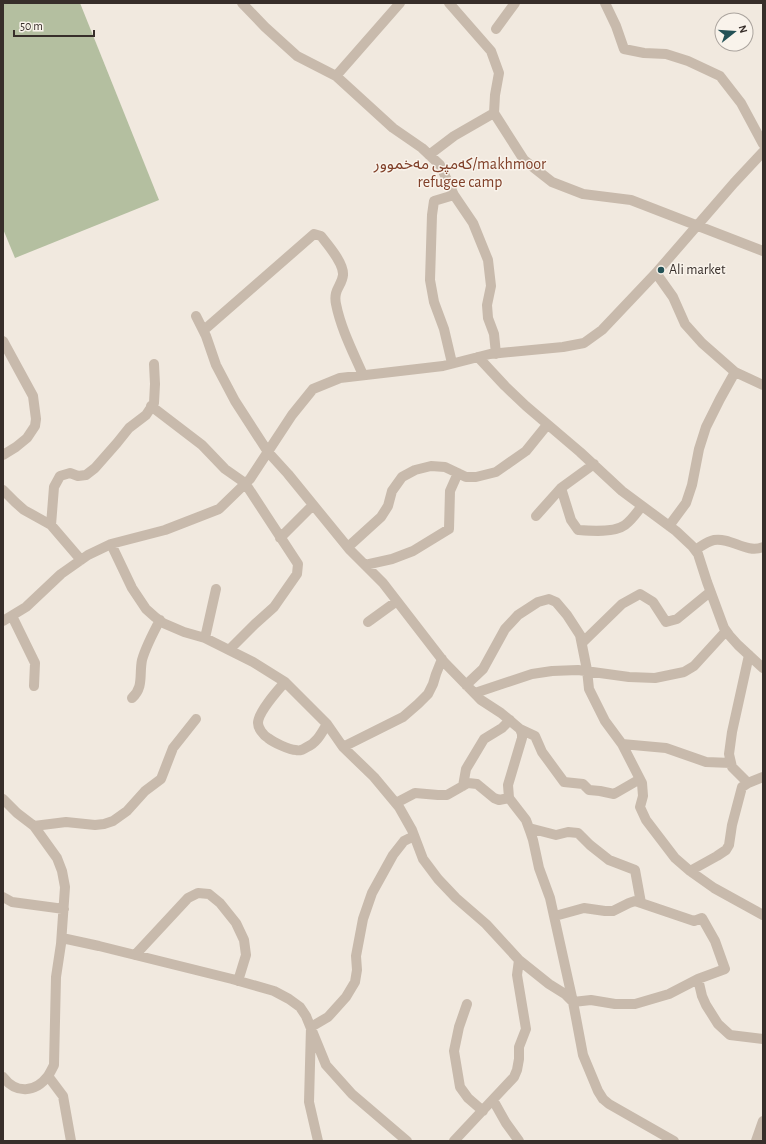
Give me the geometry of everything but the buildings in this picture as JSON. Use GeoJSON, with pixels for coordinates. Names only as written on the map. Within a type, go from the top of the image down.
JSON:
{"type":"FeatureCollection","features":[{"type":"Feature","properties":{"kind":"street"},"geometry":{"type":"LineString","coordinates":[[242,3],[265,27],[297,56],[336,76],[393,128],[422,148],[440,166],[454,195],[473,223],[488,260],[491,286],[487,305],[488,318],[494,334],[496,354]]}},
{"type":"Feature","properties":{"kind":"street"},"geometry":{"type":"LineString","coordinates":[[336,76],[400,3]]}},
{"type":"Feature","properties":{"kind":"street"},"geometry":{"type":"LineString","coordinates":[[449,3],[492,51],[499,73],[495,95],[494,113],[524,160],[552,182],[583,194],[631,200],[763,251]]}},
{"type":"Feature","properties":{"kind":"street"},"geometry":{"type":"LineString","coordinates":[[496,29],[515,3]]}},
{"type":"Feature","properties":{"kind":"street"},"geometry":{"type":"LineString","coordinates":[[605,3],[616,26],[624,49],[666,54],[688,60],[720,76],[741,103],[763,144]]}},
{"type":"Feature","properties":{"kind":"street"},"geometry":{"type":"LineString","coordinates":[[430,155],[454,136],[494,113]]}},
{"type":"Feature","properties":{"kind":"street"},"geometry":{"type":"LineString","coordinates":[[34,686],[35,663],[7,618],[26,607],[61,574],[88,555],[111,544],[165,530],[219,508],[250,479],[292,415],[313,389],[340,378],[443,366],[496,354],[563,347],[584,343],[602,330],[656,273],[763,152]]}},
{"type":"Feature","properties":{"kind":"street"},"geometry":{"type":"LineString","coordinates":[[452,363],[444,329],[434,302],[430,280],[432,215],[434,201],[454,195]]}},
{"type":"Feature","properties":{"kind":"street"},"geometry":{"type":"LineString","coordinates":[[204,330],[314,234],[321,236],[342,267],[343,276],[335,295],[336,304],[344,329],[363,375]]}},
{"type":"Feature","properties":{"kind":"street"},"geometry":{"type":"LineString","coordinates":[[656,273],[673,297],[685,324],[702,343],[735,372],[763,384]]}},
{"type":"Feature","properties":{"kind":"street"},"geometry":{"type":"LineString","coordinates":[[196,316],[204,330],[216,365],[235,401],[268,452],[288,474],[348,548],[383,583],[442,659],[466,685],[482,700],[520,729],[535,736],[542,752],[564,782],[583,784],[589,790],[614,794],[640,779]]}},
{"type":"Feature","properties":{"kind":"street"},"geometry":{"type":"LineString","coordinates":[[3,341],[33,396],[36,419],[35,426],[27,438],[3,455]]}},
{"type":"Feature","properties":{"kind":"street"},"geometry":{"type":"LineString","coordinates":[[478,357],[505,386],[547,425],[594,464],[622,491],[676,531],[695,550],[698,554],[710,592],[726,631],[738,645],[763,668]]}},
{"type":"Feature","properties":{"kind":"street"},"geometry":{"type":"LineString","coordinates":[[51,525],[54,487],[60,476],[70,473],[78,476],[86,475],[100,463],[129,428],[146,415],[154,403],[154,364]]}},
{"type":"Feature","properties":{"kind":"street"},"geometry":{"type":"LineString","coordinates":[[669,526],[686,503],[692,485],[699,449],[706,427],[735,372]]}},
{"type":"Feature","properties":{"kind":"street"},"geometry":{"type":"LineString","coordinates":[[152,406],[202,445],[225,469],[245,483],[298,564],[296,574],[274,607],[229,650]]}},
{"type":"Feature","properties":{"kind":"street"},"geometry":{"type":"LineString","coordinates":[[348,548],[381,517],[388,506],[392,491],[402,477],[415,470],[431,466],[445,467],[466,477],[476,477],[496,472],[526,451],[547,425]]}},
{"type":"Feature","properties":{"kind":"street"},"geometry":{"type":"LineString","coordinates":[[536,516],[561,488],[594,464]]}},
{"type":"Feature","properties":{"kind":"street"},"geometry":{"type":"LineString","coordinates":[[366,565],[412,551],[449,529],[450,491],[458,473]]}},
{"type":"Feature","properties":{"kind":"street"},"geometry":{"type":"LineString","coordinates":[[561,488],[571,520],[578,530],[610,530],[625,525],[642,506]]}},
{"type":"Feature","properties":{"kind":"street"},"geometry":{"type":"LineString","coordinates":[[3,490],[24,510],[51,525],[81,560]]}},
{"type":"Feature","properties":{"kind":"street"},"geometry":{"type":"LineString","coordinates":[[280,538],[313,505]]}},
{"type":"Feature","properties":{"kind":"street"},"geometry":{"type":"LineString","coordinates":[[695,550],[714,540],[723,540],[750,549],[763,548]]}},
{"type":"Feature","properties":{"kind":"street"},"geometry":{"type":"LineString","coordinates":[[111,544],[132,588],[146,608],[160,620],[184,632],[205,638],[253,662],[285,682],[327,724],[343,747],[374,777],[400,807],[423,859],[438,879],[456,898],[486,924],[519,960],[565,994],[573,1002]]}},
{"type":"Feature","properties":{"kind":"street"},"geometry":{"type":"LineString","coordinates":[[205,638],[216,589]]}},
{"type":"Feature","properties":{"kind":"street"},"geometry":{"type":"LineString","coordinates":[[582,643],[622,604],[640,594],[653,602],[666,622],[677,619],[710,592]]}},
{"type":"Feature","properties":{"kind":"street"},"geometry":{"type":"LineString","coordinates":[[466,685],[483,669],[505,630],[518,614],[538,602],[549,599],[556,602],[567,615],[580,635],[589,689],[605,721],[622,744],[642,783],[643,796],[640,807],[646,820],[675,858],[690,871],[714,888],[763,916]]}},
{"type":"Feature","properties":{"kind":"street"},"geometry":{"type":"LineString","coordinates":[[368,622],[397,601]]}},
{"type":"Feature","properties":{"kind":"street"},"geometry":{"type":"LineString","coordinates":[[132,698],[138,693],[142,662],[148,644],[160,620]]}},
{"type":"Feature","properties":{"kind":"street"},"geometry":{"type":"LineString","coordinates":[[475,694],[532,674],[568,670],[587,670],[630,677],[655,678],[684,672],[694,666],[726,631]]}},
{"type":"Feature","properties":{"kind":"street"},"geometry":{"type":"LineString","coordinates":[[748,783],[732,767],[729,754],[732,732],[749,655]]}},
{"type":"Feature","properties":{"kind":"street"},"geometry":{"type":"LineString","coordinates":[[343,747],[403,717],[418,704],[428,694],[442,659]]}},
{"type":"Feature","properties":{"kind":"street"},"geometry":{"type":"LineString","coordinates":[[285,682],[274,694],[260,716],[258,724],[261,731],[267,738],[296,751],[310,746],[317,739],[327,724]]}},
{"type":"Feature","properties":{"kind":"street"},"geometry":{"type":"LineString","coordinates":[[34,826],[66,822],[95,825],[113,821],[127,811],[145,791],[160,779],[173,748],[196,719]]}},
{"type":"Feature","properties":{"kind":"street"},"geometry":{"type":"LineString","coordinates":[[463,786],[466,769],[484,739],[502,728],[510,720]]}},
{"type":"Feature","properties":{"kind":"street"},"geometry":{"type":"LineString","coordinates":[[520,729],[522,738],[508,785],[509,798],[526,820],[533,840],[539,868],[550,898],[583,1055],[598,1090],[608,1104],[674,1141]]}},
{"type":"Feature","properties":{"kind":"street"},"geometry":{"type":"LineString","coordinates":[[622,744],[666,748],[706,762],[731,763]]}},
{"type":"Feature","properties":{"kind":"street"},"geometry":{"type":"LineString","coordinates":[[690,871],[726,850],[729,845],[732,825],[742,787],[763,777]]}},
{"type":"Feature","properties":{"kind":"street"},"geometry":{"type":"LineString","coordinates":[[396,803],[416,793],[447,795],[468,783],[477,784],[494,798],[500,800],[509,798]]}},
{"type":"Feature","properties":{"kind":"street"},"geometry":{"type":"LineString","coordinates":[[3,799],[17,813],[34,826],[57,858],[62,871],[65,887],[62,938],[56,977],[54,1065],[48,1076],[41,1083],[25,1090],[18,1089],[11,1085],[3,1077]]}},
{"type":"Feature","properties":{"kind":"street"},"geometry":{"type":"LineString","coordinates":[[529,828],[556,835],[568,832],[578,833],[609,860],[635,870],[641,903]]}},
{"type":"Feature","properties":{"kind":"street"},"geometry":{"type":"LineString","coordinates":[[311,1027],[328,1017],[346,998],[355,982],[357,970],[356,956],[363,919],[372,893],[393,855],[404,842],[414,836]]}},
{"type":"Feature","properties":{"kind":"street"},"geometry":{"type":"LineString","coordinates":[[135,955],[188,898],[198,893],[209,894],[220,903],[236,923],[244,940],[246,955],[238,981]]}},
{"type":"Feature","properties":{"kind":"street"},"geometry":{"type":"LineString","coordinates":[[3,897],[12,902],[64,909]]}},
{"type":"Feature","properties":{"kind":"street"},"geometry":{"type":"LineString","coordinates":[[555,916],[584,908],[613,911],[635,901],[694,921],[702,918],[715,941],[725,969],[698,979],[669,994],[635,1004],[615,1004],[591,1000],[573,1002]]}},
{"type":"Feature","properties":{"kind":"street"},"geometry":{"type":"LineString","coordinates":[[62,938],[238,981],[274,991],[289,999],[300,1007],[306,1016],[326,1065],[352,1094],[407,1141]]}},
{"type":"Feature","properties":{"kind":"street"},"geometry":{"type":"LineString","coordinates":[[454,1141],[514,1077],[517,1070],[519,1047],[526,1029],[516,975],[519,960]]}},
{"type":"Feature","properties":{"kind":"street"},"geometry":{"type":"LineString","coordinates":[[698,979],[702,996],[718,1024],[730,1035],[763,1039]]}},
{"type":"Feature","properties":{"kind":"street"},"geometry":{"type":"LineString","coordinates":[[467,1004],[459,1027],[454,1051],[460,1087],[468,1098],[483,1111]]}},
{"type":"Feature","properties":{"kind":"street"},"geometry":{"type":"LineString","coordinates":[[311,1027],[309,1102],[318,1141]]}},
{"type":"Feature","properties":{"kind":"street"},"geometry":{"type":"LineString","coordinates":[[48,1076],[63,1096],[71,1141]]}},
{"type":"Feature","properties":{"kind":"street"},"geometry":{"type":"LineString","coordinates":[[493,1100],[506,1123],[519,1141]]}},
{"type":"Feature","properties":{"kind":"street"},"geometry":{"type":"LineString","coordinates":[[756,1141],[763,1121]]}},
{"type":"Feature","properties":{"kind":"green space"},"geometry":{"type":"Polygon","coordinates":[[[3,3],[80,3],[159,200],[15,258],[3,229],[3,3]]]}},
{"type":"Feature","properties":{"kind":"place","name":"Ali market"},"geometry":{"type":"Point","coordinates":[661,270]}},
{"type":"Feature","properties":{"kind":"district","name":"کەمپی مەخموور/makhmoor refugee camp"},"geometry":{"type":"Point","coordinates":[460,173]}}]}
